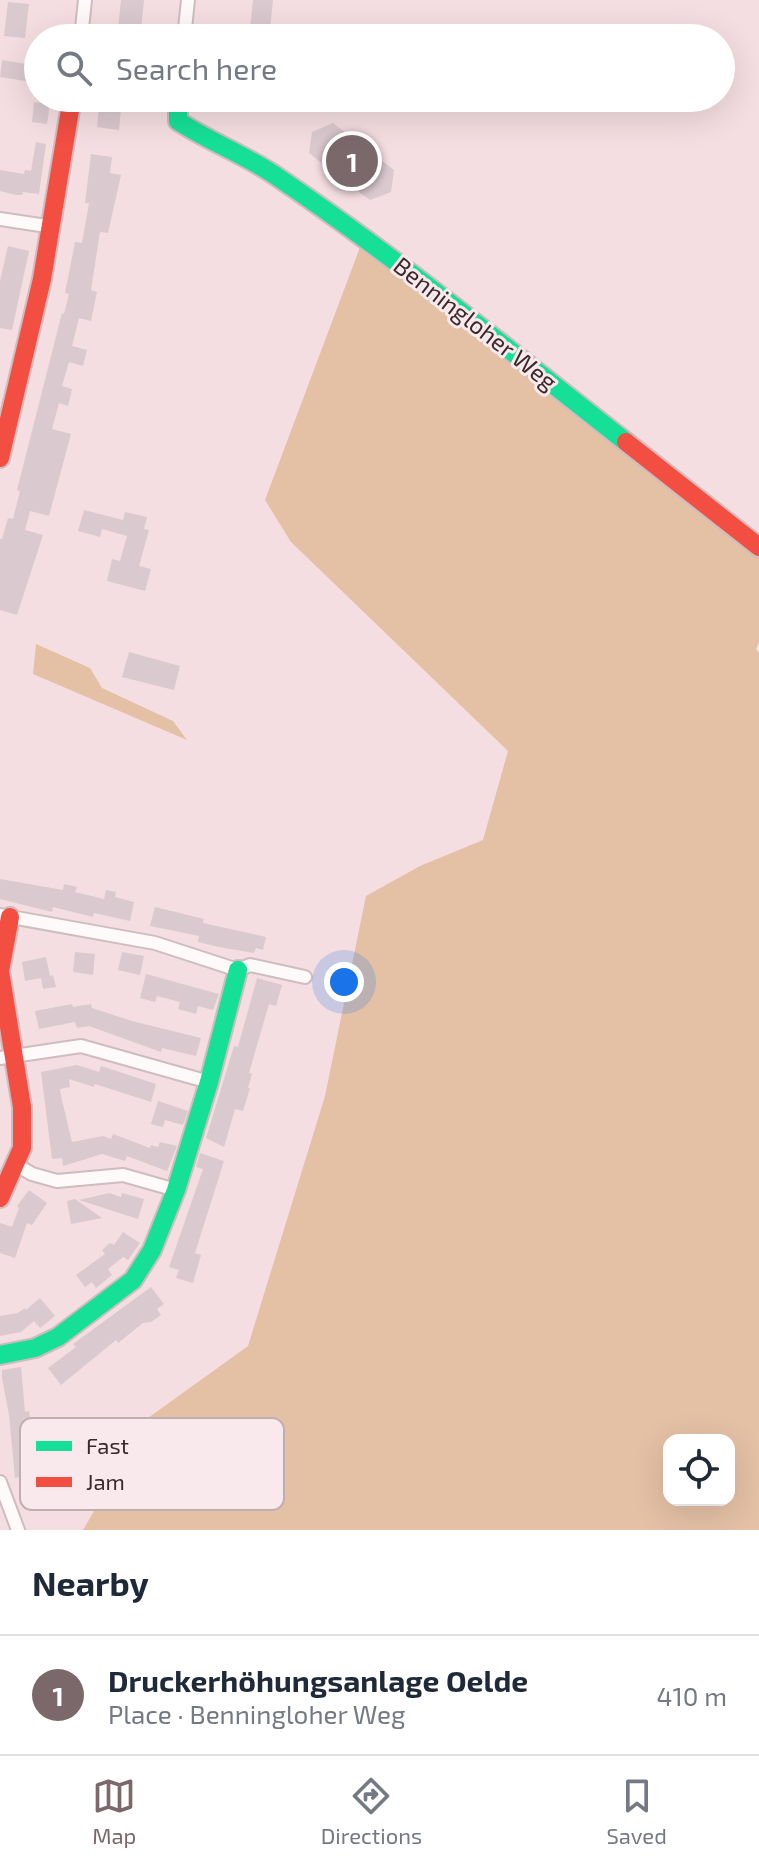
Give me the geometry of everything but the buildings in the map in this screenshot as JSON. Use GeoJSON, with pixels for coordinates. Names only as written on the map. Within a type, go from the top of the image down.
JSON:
{"type":"FeatureCollection","features":[{"type":"Feature","properties":{"kind":"street"},"geometry":{"type":"LineString","coordinates":[[82,24],[85,0]]}},
{"type":"Feature","properties":{"kind":"street"},"geometry":{"type":"LineString","coordinates":[[185,24],[188,0]]}},
{"type":"Feature","properties":{"kind":"street"},"geometry":{"type":"LineString","coordinates":[[0,458],[53,227],[70,112]]}},
{"type":"Feature","properties":{"kind":"street","name":"Benningloher Weg"},"geometry":{"type":"LineString","coordinates":[[176,112],[178,121],[205,139],[269,171],[360,234],[759,547]]}},
{"type":"Feature","properties":{"kind":"street"},"geometry":{"type":"LineString","coordinates":[[0,219],[53,227]]}},
{"type":"Feature","properties":{"kind":"street"},"geometry":{"type":"LineString","coordinates":[[0,1198],[22,1148],[22,1107],[7,1057],[0,971],[5,916],[155,943],[190,957],[238,970],[250,965],[305,977]]}},
{"type":"Feature","properties":{"kind":"street"},"geometry":{"type":"LineString","coordinates":[[0,1355],[35,1348],[58,1337],[133,1280],[152,1250],[176,1190],[209,1082],[238,970]]}},
{"type":"Feature","properties":{"kind":"street"},"geometry":{"type":"LineString","coordinates":[[7,1057],[81,1046],[209,1082]]}},
{"type":"Feature","properties":{"kind":"street"},"geometry":{"type":"LineString","coordinates":[[15,1164],[32,1174],[57,1181],[123,1175],[176,1190]]}},
{"type":"Feature","properties":{"kind":"street"},"geometry":{"type":"LineString","coordinates":[[0,1482],[18,1530]]}},
{"type":"Feature","properties":{"kind":"shaded area"},"geometry":{"type":"Polygon","coordinates":[[[362,242],[759,556],[759,642],[756,649],[759,653],[759,1530],[83,1530],[95,1510],[284,1510],[284,1418],[148,1418],[248,1346],[325,1096],[366,896],[420,866],[483,840],[508,751],[291,542],[265,500],[362,242]]]}},
{"type":"Feature","properties":{"kind":"shaded area"},"geometry":{"type":"Polygon","coordinates":[[[36,644],[90,668],[102,688],[173,721],[187,740],[33,674],[36,644]]]}},
{"type":"Feature","properties":{"kind":"traffic: fast"},"geometry":{"type":"LineString","coordinates":[[178,112],[178,121],[262,167],[364,238],[626,442]]}},
{"type":"Feature","properties":{"kind":"traffic: fast"},"geometry":{"type":"LineString","coordinates":[[0,1355],[35,1348],[58,1337],[133,1280],[152,1250],[176,1190],[209,1082],[238,970]]}},
{"type":"Feature","properties":{"kind":"traffic: jam"},"geometry":{"type":"LineString","coordinates":[[0,458],[42,279],[70,112]]}},
{"type":"Feature","properties":{"kind":"traffic: jam"},"geometry":{"type":"LineString","coordinates":[[626,442],[759,547]]}},
{"type":"Feature","properties":{"kind":"traffic: jam"},"geometry":{"type":"LineString","coordinates":[[0,1198],[22,1148],[22,1107],[0,971],[10,917]]}},
{"type":"Feature","properties":{"kind":"place","name":"Druckerhöhungsanlage Oelde"},"geometry":{"type":"Point","coordinates":[352,161]}}]}
